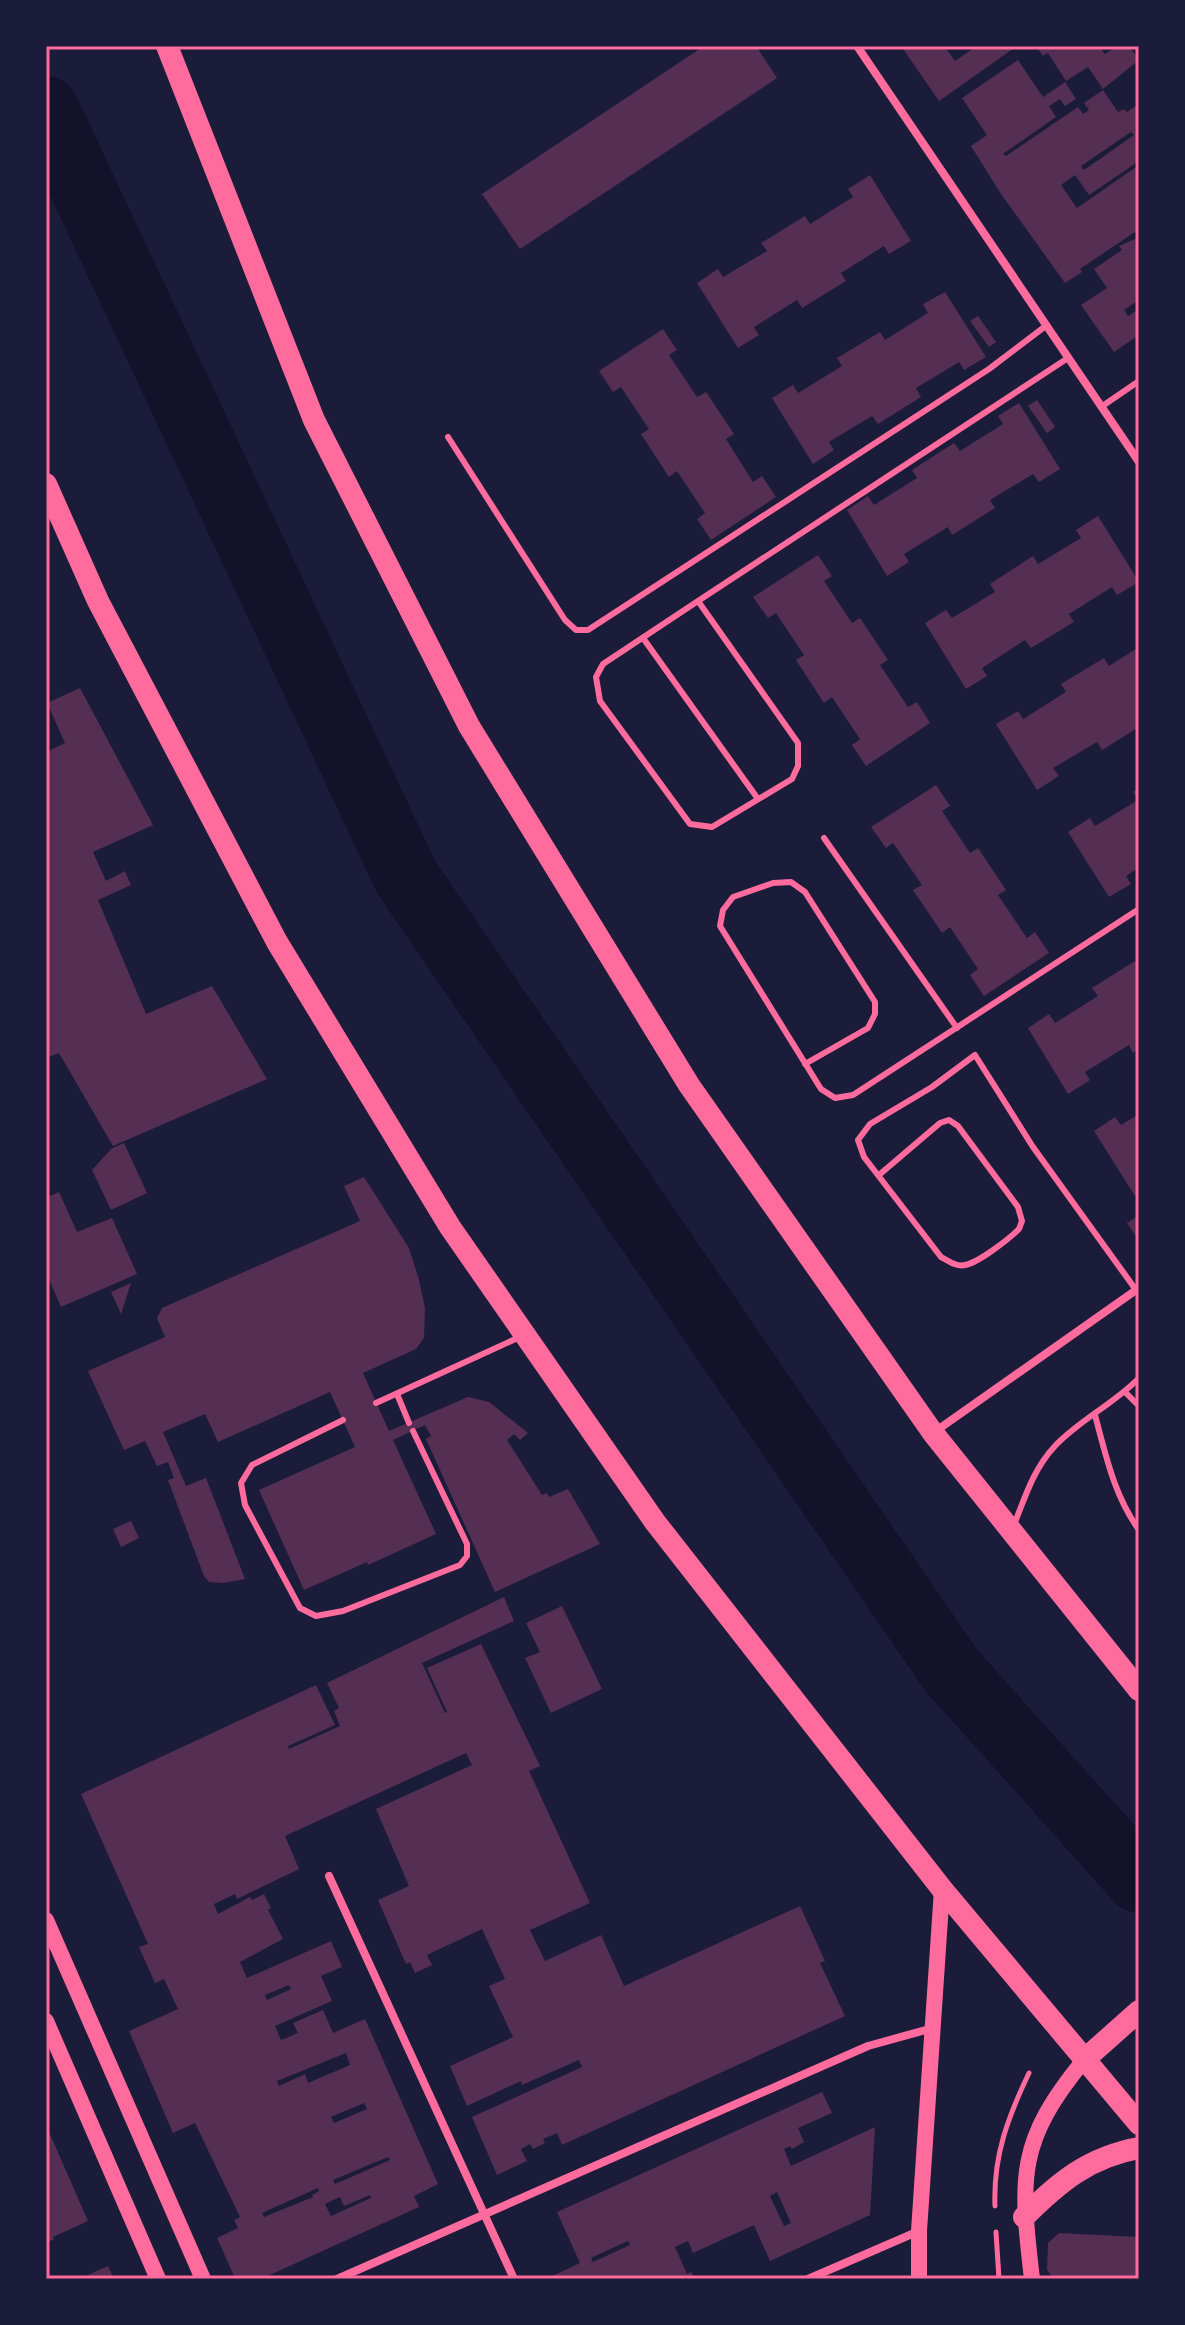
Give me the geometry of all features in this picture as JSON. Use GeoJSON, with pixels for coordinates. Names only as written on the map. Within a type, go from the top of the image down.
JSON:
{"type":"FeatureCollection","features":[{"type":"Feature","properties":{"kind":"highway"},"geometry":{"type":"LineString","coordinates":[[167,46],[314,420],[469,726],[689,1085],[933,1433],[1139,1690]]}},
{"type":"Feature","properties":{"kind":"highway"},"geometry":{"type":"LineString","coordinates":[[46,484],[98,601],[277,942],[450,1227],[655,1522],[942,1889],[1139,2124]]}},
{"type":"Feature","properties":{"kind":"highway"},"geometry":{"type":"LineString","coordinates":[[1085,2059],[1138,2012]]}},
{"type":"Feature","properties":{"kind":"highway"},"geometry":{"type":"LineString","coordinates":[[1024,2217],[1078,2169],[1118,2152],[1139,2148]]}},
{"type":"Feature","properties":{"kind":"main road"},"geometry":{"type":"LineString","coordinates":[[919,2279],[919,2231],[942,1889]]}},
{"type":"Feature","properties":{"kind":"main road"},"geometry":{"type":"LineString","coordinates":[[46,1920],[203,2279]]}},
{"type":"Feature","properties":{"kind":"main road"},"geometry":{"type":"LineString","coordinates":[[46,2021],[158,2279]]}},
{"type":"Feature","properties":{"kind":"main road"},"geometry":{"type":"LineString","coordinates":[[1032,2279],[1024,2217],[1028,2155],[1039,2124],[1059,2089],[1085,2059]]}},
{"type":"Feature","properties":{"kind":"street"},"geometry":{"type":"LineString","coordinates":[[857,46],[1139,462]]}},
{"type":"Feature","properties":{"kind":"street"},"geometry":{"type":"LineString","coordinates":[[933,1433],[1137,1289]]}},
{"type":"Feature","properties":{"kind":"street"},"geometry":{"type":"LineString","coordinates":[[329,1876],[514,2279]]}},
{"type":"Feature","properties":{"kind":"street"},"geometry":{"type":"LineString","coordinates":[[337,2279],[868,2046],[934,2028]]}},
{"type":"Feature","properties":{"kind":"street"},"geometry":{"type":"LineString","coordinates":[[808,2279],[919,2231]]}},
{"type":"Feature","properties":{"kind":"lane"},"geometry":{"type":"LineString","coordinates":[[448,437],[565,620],[576,630],[588,630],[989,369],[1047,325]]}},
{"type":"Feature","properties":{"kind":"lane"},"geometry":{"type":"LineString","coordinates":[[698,601],[798,743],[798,766],[792,779],[712,827],[690,824],[600,701],[596,677],[603,664],[698,601],[1068,358]]}},
{"type":"Feature","properties":{"kind":"lane"},"geometry":{"type":"LineString","coordinates":[[1101,407],[1139,381]]}},
{"type":"Feature","properties":{"kind":"lane"},"geometry":{"type":"LineString","coordinates":[[643,638],[758,799]]}},
{"type":"Feature","properties":{"kind":"lane"},"geometry":{"type":"LineString","coordinates":[[824,838],[957,1028]]}},
{"type":"Feature","properties":{"kind":"lane"},"geometry":{"type":"LineString","coordinates":[[805,1064],[868,1028],[875,1014],[875,1002],[805,892],[791,882],[773,883],[733,897],[723,910],[720,926],[805,1064],[821,1089],[835,1098],[853,1095],[1139,909]]}},
{"type":"Feature","properties":{"kind":"lane"},"geometry":{"type":"LineString","coordinates":[[879,1175],[940,1123],[949,1120],[958,1126],[1018,1207],[1022,1221],[1019,1229],[968,1265],[957,1265],[941,1257],[864,1157],[858,1140],[870,1124],[932,1087],[975,1055],[1033,1147],[1137,1289]]}},
{"type":"Feature","properties":{"kind":"lane"},"geometry":{"type":"LineString","coordinates":[[376,1403],[525,1335]]}},
{"type":"Feature","properties":{"kind":"lane"},"geometry":{"type":"LineString","coordinates":[[1011,1532],[1043,1460],[1057,1444],[1139,1378]]}},
{"type":"Feature","properties":{"kind":"lane"},"geometry":{"type":"LineString","coordinates":[[1125,1392],[1139,1406]]}},
{"type":"Feature","properties":{"kind":"lane"},"geometry":{"type":"LineString","coordinates":[[397,1394],[409,1423]]}},
{"type":"Feature","properties":{"kind":"lane"},"geometry":{"type":"LineString","coordinates":[[1095,1415],[1116,1491],[1139,1530]]}},
{"type":"Feature","properties":{"kind":"lane"},"geometry":{"type":"LineString","coordinates":[[343,1420],[252,1465],[241,1483],[245,1505],[300,1608],[316,1616],[343,1611],[445,1571],[460,1565],[467,1556],[467,1544],[413,1431]]}},
{"type":"Feature","properties":{"kind":"building"},"geometry":{"type":"Polygon","coordinates":[[[704,46],[756,46],[777,78],[520,249],[482,194],[704,46]]]}},
{"type":"Feature","properties":{"kind":"building"},"geometry":{"type":"Polygon","coordinates":[[[901,46],[944,46],[955,61],[977,46],[1017,46],[939,101],[901,46]]]}},
{"type":"Feature","properties":{"kind":"building"},"geometry":{"type":"Polygon","coordinates":[[[1036,46],[1099,46],[1105,54],[1117,46],[1129,46],[1139,60],[1103,89],[1088,67],[1066,81],[1048,53],[1043,56],[1036,46]]]}},
{"type":"Feature","properties":{"kind":"building"},"geometry":{"type":"Polygon","coordinates":[[[1018,60],[1043,97],[1065,82],[1076,99],[1065,106],[1060,99],[1049,106],[1056,117],[1003,154],[1006,156],[1078,107],[1083,114],[1089,110],[1084,103],[1103,90],[1118,112],[1124,109],[1127,112],[1139,104],[1139,161],[1089,195],[1075,175],[1061,185],[1077,208],[1139,165],[1139,233],[1136,235],[1135,232],[1080,269],[1082,272],[1065,283],[1001,194],[971,146],[987,135],[962,98],[1018,60]],[[1131,132],[1081,166],[1084,170],[1134,135],[1131,132]]]}},
{"type":"Feature","properties":{"kind":"building"},"geometry":{"type":"Polygon","coordinates":[[[870,175],[911,241],[889,254],[884,246],[841,273],[846,281],[802,308],[797,300],[754,327],[759,335],[738,348],[697,283],[718,269],[723,277],[767,251],[761,243],[805,216],[810,224],[853,197],[848,189],[870,175]]]}},
{"type":"Feature","properties":{"kind":"building"},"geometry":{"type":"Polygon","coordinates":[[[1139,237],[1139,300],[1124,310],[1128,316],[1139,309],[1139,335],[1114,352],[1081,305],[1107,288],[1094,269],[1122,250],[1119,246],[1139,237]]]}},
{"type":"Feature","properties":{"kind":"building"},"geometry":{"type":"Polygon","coordinates":[[[945,292],[986,357],[964,370],[959,362],[916,388],[921,397],[878,424],[872,416],[829,442],[834,450],[813,464],[772,398],[793,385],[798,393],[842,366],[837,358],[880,332],[885,340],[928,313],[923,304],[945,292]]]}},
{"type":"Feature","properties":{"kind":"building"},"geometry":{"type":"Polygon","coordinates":[[[978,316],[996,342],[989,347],[970,321],[978,316]]]}},
{"type":"Feature","properties":{"kind":"building"},"geometry":{"type":"Polygon","coordinates":[[[663,329],[677,350],[669,355],[697,397],[706,392],[734,434],[726,439],[753,482],[762,476],[776,497],[711,540],[697,519],[705,513],[677,471],[669,477],[641,434],[649,429],[621,387],[613,392],[599,371],[663,329]]]}},
{"type":"Feature","properties":{"kind":"building"},"geometry":{"type":"Polygon","coordinates":[[[1037,400],[1055,427],[1047,433],[1028,406],[1037,400]]]}},
{"type":"Feature","properties":{"kind":"building"},"geometry":{"type":"Polygon","coordinates":[[[1019,403],[1060,469],[1039,482],[1033,474],[990,500],[995,508],[952,535],[948,527],[904,554],[909,562],[887,576],[847,510],[868,496],[874,505],[917,478],[912,470],[954,443],[960,451],[1003,424],[998,416],[1019,403]]]}},
{"type":"Feature","properties":{"kind":"building"},"geometry":{"type":"Polygon","coordinates":[[[1098,516],[1139,582],[1117,595],[1112,587],[1069,614],[1074,622],[1031,648],[1025,640],[982,668],[987,676],[966,689],[925,623],[946,610],[952,618],[995,592],[990,584],[1033,556],[1038,564],[1081,538],[1076,530],[1098,516]]]}},
{"type":"Feature","properties":{"kind":"building"},"geometry":{"type":"Polygon","coordinates":[[[818,555],[832,576],[824,581],[852,623],[860,618],[888,660],[880,665],[908,707],[917,702],[930,723],[866,766],[852,745],[860,739],[832,697],[824,703],[796,660],[804,655],[776,613],[768,618],[753,597],[818,555]]]}},
{"type":"Feature","properties":{"kind":"building"},"geometry":{"type":"Polygon","coordinates":[[[1139,647],[1139,727],[1102,750],[1097,742],[1053,768],[1059,776],[1037,790],[996,724],[1018,711],[1023,719],[1066,692],[1061,684],[1104,658],[1109,666],[1139,647]]]}},
{"type":"Feature","properties":{"kind":"building"},"geometry":{"type":"Polygon","coordinates":[[[80,688],[153,825],[93,852],[106,881],[125,871],[131,885],[98,900],[146,1014],[212,986],[267,1079],[113,1146],[59,1053],[46,1058],[46,752],[65,743],[47,703],[80,688]]]}},
{"type":"Feature","properties":{"kind":"building"},"geometry":{"type":"Polygon","coordinates":[[[936,785],[950,806],[942,811],[970,853],[978,848],[1006,890],[998,895],[1027,938],[1035,932],[1049,953],[984,996],[970,975],[978,969],[950,927],[942,933],[913,890],[922,885],[893,843],[886,848],[871,827],[936,785]]]}},
{"type":"Feature","properties":{"kind":"building"},"geometry":{"type":"Polygon","coordinates":[[[1139,788],[1139,867],[1126,876],[1131,884],[1109,897],[1068,832],[1090,818],[1095,826],[1138,800],[1133,792],[1139,788]]]}},
{"type":"Feature","properties":{"kind":"building"},"geometry":{"type":"Polygon","coordinates":[[[1135,961],[1139,966],[1139,1049],[1133,1053],[1129,1045],[1085,1072],[1090,1080],[1068,1094],[1028,1028],[1049,1014],[1055,1023],[1098,996],[1092,988],[1135,961]]]}},
{"type":"Feature","properties":{"kind":"building"},"geometry":{"type":"Polygon","coordinates":[[[1139,1114],[1139,1193],[1135,1196],[1094,1131],[1115,1117],[1121,1125],[1139,1114]]]}},
{"type":"Feature","properties":{"kind":"building"},"geometry":{"type":"Polygon","coordinates":[[[124,1143],[147,1193],[111,1210],[92,1170],[111,1149],[124,1143]]]}},
{"type":"Feature","properties":{"kind":"building"},"geometry":{"type":"Polygon","coordinates":[[[364,1177],[409,1248],[425,1308],[424,1338],[416,1349],[363,1373],[389,1431],[468,1397],[489,1402],[528,1433],[520,1440],[514,1434],[507,1440],[542,1495],[547,1493],[549,1497],[568,1489],[600,1544],[495,1592],[426,1439],[431,1436],[425,1425],[393,1440],[436,1534],[304,1590],[259,1490],[355,1447],[330,1392],[218,1442],[205,1414],[163,1432],[186,1486],[206,1478],[245,1579],[209,1582],[204,1576],[168,1480],[174,1478],[168,1462],[157,1466],[145,1441],[124,1450],[88,1371],[165,1337],[157,1318],[162,1308],[360,1221],[344,1186],[364,1177]]]}},
{"type":"Feature","properties":{"kind":"building"},"geometry":{"type":"Polygon","coordinates":[[[46,1188],[50,1196],[59,1192],[77,1232],[112,1218],[137,1274],[61,1307],[46,1272],[46,1188]]]}},
{"type":"Feature","properties":{"kind":"building"},"geometry":{"type":"Polygon","coordinates":[[[1139,1215],[1139,1241],[1127,1223],[1139,1215]]]}},
{"type":"Feature","properties":{"kind":"building"},"geometry":{"type":"Polygon","coordinates":[[[131,1283],[121,1314],[111,1292],[131,1283]]]}},
{"type":"Feature","properties":{"kind":"building"},"geometry":{"type":"Polygon","coordinates":[[[131,1521],[139,1538],[121,1547],[113,1529],[131,1521]]]}},
{"type":"Feature","properties":{"kind":"building"},"geometry":{"type":"Polygon","coordinates":[[[504,1597],[514,1621],[422,1663],[445,1713],[427,1668],[481,1644],[540,1766],[529,1771],[590,1903],[530,1930],[545,1961],[601,1935],[624,1986],[800,1906],[825,1961],[820,1963],[845,2016],[562,2145],[557,2133],[543,2139],[545,2143],[533,2149],[530,2144],[521,2149],[527,2161],[497,2175],[472,2117],[582,2067],[579,2060],[522,2085],[521,2081],[467,2106],[450,2066],[513,2037],[489,1986],[505,1979],[482,1929],[427,1955],[432,1965],[415,1973],[410,1962],[406,1964],[378,1900],[409,1886],[376,1809],[472,1765],[466,1753],[285,1836],[299,1869],[237,1899],[235,1894],[214,1904],[218,1914],[250,1897],[252,1900],[264,1894],[271,1908],[268,1910],[283,1939],[240,1962],[247,1978],[331,1941],[342,1967],[321,1976],[332,2001],[275,2026],[281,2040],[298,2033],[293,2023],[323,2010],[333,2033],[365,2019],[438,2184],[414,2196],[419,2207],[261,2279],[235,2278],[217,2238],[238,2228],[234,2220],[240,2217],[195,2123],[173,2133],[129,2031],[178,2009],[164,1979],[155,1983],[139,1947],[148,1944],[81,1794],[316,1685],[335,1725],[288,1746],[289,1749],[340,1726],[334,1711],[339,1708],[327,1683],[504,1597]],[[289,1985],[265,1995],[267,2000],[291,1989],[289,1985]],[[346,2053],[277,2081],[279,2086],[305,2074],[308,2083],[350,2065],[346,2053]],[[364,2103],[331,2117],[334,2123],[367,2109],[364,2103]],[[388,2157],[333,2180],[335,2184],[390,2160],[388,2157]],[[318,2188],[262,2213],[264,2217],[313,2197],[318,2188]],[[370,2195],[344,2206],[340,2197],[325,2204],[331,2216],[371,2198],[370,2195]]]}},
{"type":"Feature","properties":{"kind":"building"},"geometry":{"type":"Polygon","coordinates":[[[562,1606],[602,1689],[551,1713],[525,1658],[540,1652],[526,1623],[562,1606]]]}},
{"type":"Feature","properties":{"kind":"building"},"geometry":{"type":"Polygon","coordinates":[[[822,2092],[832,2113],[798,2128],[804,2142],[792,2149],[790,2146],[784,2149],[791,2166],[875,2127],[870,2215],[770,2261],[754,2225],[693,2253],[688,2241],[675,2247],[687,2274],[691,2272],[695,2279],[546,2279],[580,2263],[557,2212],[822,2092]],[[777,2192],[770,2196],[784,2226],[791,2223],[777,2192]],[[628,2241],[591,2258],[593,2262],[630,2245],[628,2241]]]}},
{"type":"Feature","properties":{"kind":"building"},"geometry":{"type":"Polygon","coordinates":[[[46,2125],[88,2221],[46,2243],[46,2125]]]}},
{"type":"Feature","properties":{"kind":"building"},"geometry":{"type":"Polygon","coordinates":[[[1059,2233],[1139,2237],[1139,2279],[1054,2279],[1047,2270],[1048,2243],[1059,2233]]]}},
{"type":"Feature","properties":{"kind":"building"},"geometry":{"type":"Polygon","coordinates":[[[108,2266],[114,2279],[79,2279],[108,2266]]]}},
{"type":"Feature","properties":{"kind":"waterway"},"geometry":{"type":"LineString","coordinates":[[46,109],[406,877],[951,1670],[1139,1880]]}}]}
